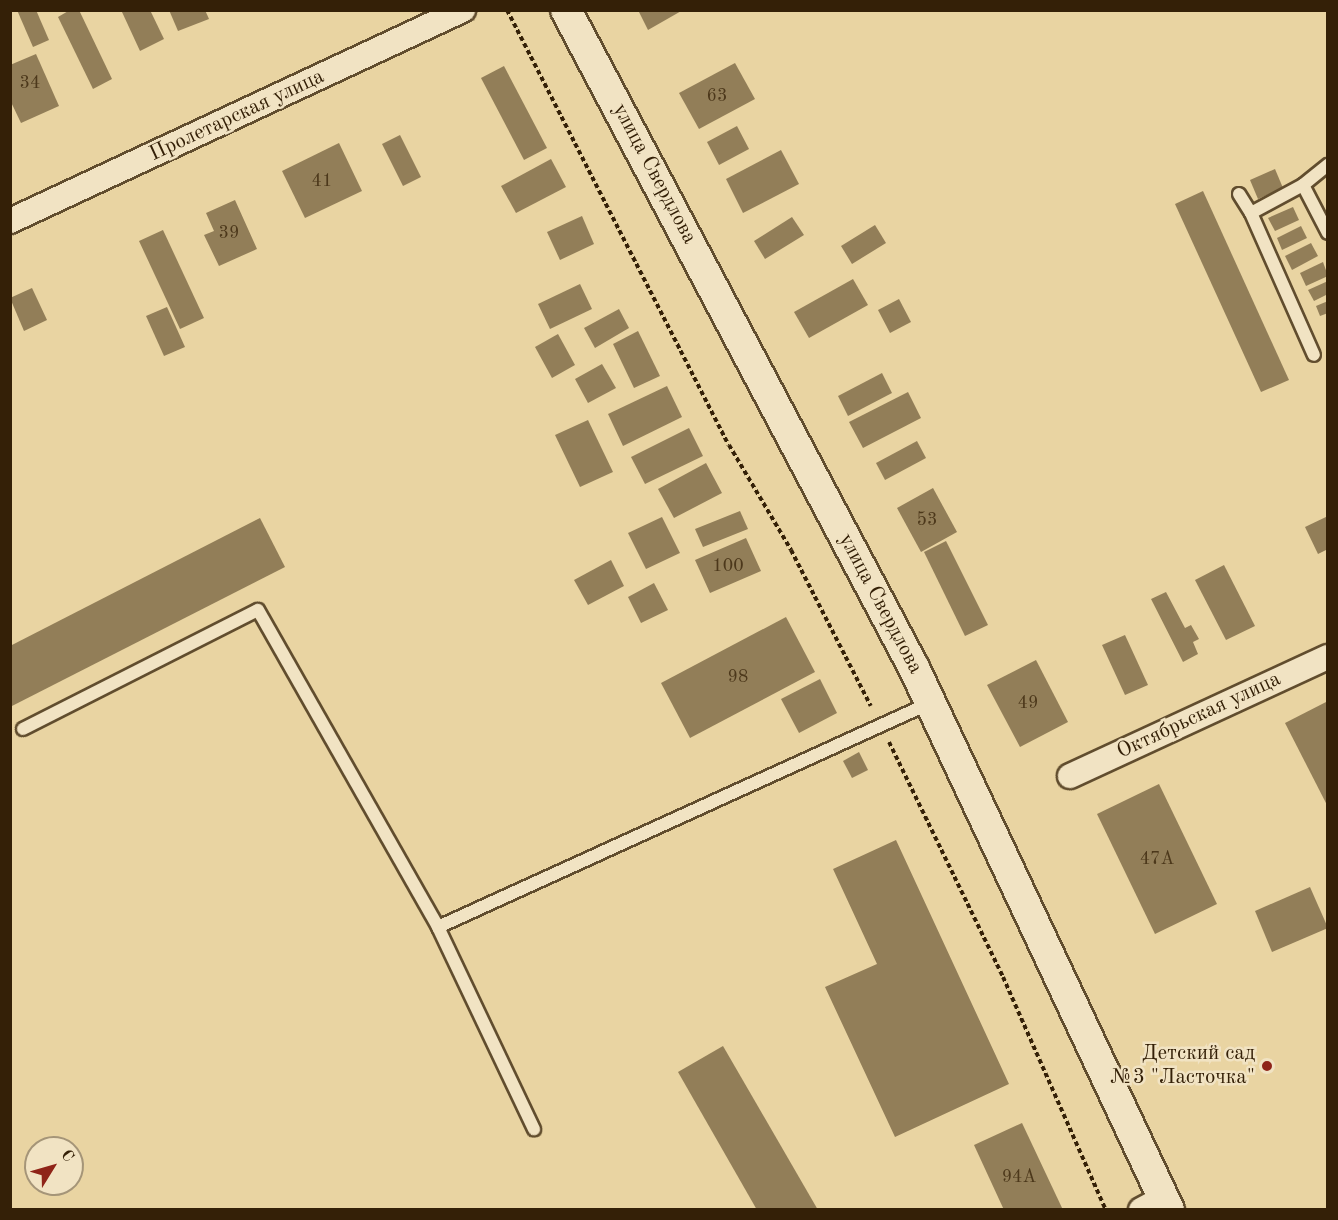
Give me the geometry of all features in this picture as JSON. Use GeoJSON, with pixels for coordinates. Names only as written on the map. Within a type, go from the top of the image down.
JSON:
{"type":"FeatureCollection","features":[{"type":"Feature","properties":{"kind":"street","name":"Пролетарская улица"},"geometry":{"type":"LineString","coordinates":[[10,221],[463,10]]}},
{"type":"Feature","properties":{"kind":"street","name":"улица Свердлова"},"geometry":{"type":"LineString","coordinates":[[566,10],[931,702],[1158,1206]]}},
{"type":"Feature","properties":{"kind":"street","name":"Октябрьская улица"},"geometry":{"type":"LineString","coordinates":[[1070,776],[1328,657]]}},
{"type":"Feature","properties":{"kind":"lane"},"geometry":{"type":"LineString","coordinates":[[1251,213],[1303,185],[1328,165]]}},
{"type":"Feature","properties":{"kind":"lane"},"geometry":{"type":"LineString","coordinates":[[1303,185],[1328,233]]}},
{"type":"Feature","properties":{"kind":"lane"},"geometry":{"type":"LineString","coordinates":[[1239,194],[1251,213],[1314,355]]}},
{"type":"Feature","properties":{"kind":"lane"},"geometry":{"type":"LineString","coordinates":[[23,729],[258,609],[438,927],[534,1129]]}},
{"type":"Feature","properties":{"kind":"lane"},"geometry":{"type":"LineString","coordinates":[[438,927],[931,702]]}},
{"type":"Feature","properties":{"kind":"path"},"geometry":{"type":"LineString","coordinates":[[507,10],[729,445],[790,550],[880,725],[1003,977],[1106,1209]]}},
{"type":"Feature","properties":{"kind":"building"},"geometry":{"type":"Polygon","coordinates":[[[17,10],[36,10],[49,40],[33,47],[17,10]]]}},
{"type":"Feature","properties":{"kind":"building"},"geometry":{"type":"Polygon","coordinates":[[[70,10],[79,10],[112,79],[93,89],[58,17],[70,10]]]}},
{"type":"Feature","properties":{"kind":"building"},"geometry":{"type":"Polygon","coordinates":[[[150,10],[164,39],[140,51],[122,12],[150,10]]]}},
{"type":"Feature","properties":{"kind":"building"},"geometry":{"type":"Polygon","coordinates":[[[169,10],[205,10],[209,19],[178,31],[169,10]]]}},
{"type":"Feature","properties":{"kind":"building"},"geometry":{"type":"Polygon","coordinates":[[[638,10],[683,10],[648,30],[638,10]]]}},
{"type":"Feature","properties":{"kind":"building"},"geometry":{"type":"Polygon","coordinates":[[[36,54],[59,106],[21,123],[10,100],[10,65],[36,54]]]}},
{"type":"Feature","properties":{"kind":"building"},"geometry":{"type":"Polygon","coordinates":[[[735,63],[755,99],[699,129],[679,93],[735,63]]]}},
{"type":"Feature","properties":{"kind":"building"},"geometry":{"type":"Polygon","coordinates":[[[504,66],[547,148],[524,160],[481,78],[504,66]]]}},
{"type":"Feature","properties":{"kind":"building"},"geometry":{"type":"Polygon","coordinates":[[[737,126],[749,149],[719,165],[707,142],[737,126]]]}},
{"type":"Feature","properties":{"kind":"building"},"geometry":{"type":"Polygon","coordinates":[[[400,135],[421,177],[403,186],[382,144],[400,135]]]}},
{"type":"Feature","properties":{"kind":"building"},"geometry":{"type":"Polygon","coordinates":[[[339,143],[362,191],[305,218],[282,171],[339,143]]]}},
{"type":"Feature","properties":{"kind":"building"},"geometry":{"type":"Polygon","coordinates":[[[781,150],[799,184],[743,213],[726,179],[781,150]]]}},
{"type":"Feature","properties":{"kind":"building"},"geometry":{"type":"Polygon","coordinates":[[[551,159],[566,187],[516,213],[501,186],[551,159]]]}},
{"type":"Feature","properties":{"kind":"building"},"geometry":{"type":"Polygon","coordinates":[[[1275,169],[1283,188],[1258,199],[1250,180],[1275,169]]]}},
{"type":"Feature","properties":{"kind":"building"},"geometry":{"type":"Polygon","coordinates":[[[1203,191],[1289,380],[1261,392],[1175,204],[1203,191]]]}},
{"type":"Feature","properties":{"kind":"building"},"geometry":{"type":"Polygon","coordinates":[[[235,200],[257,249],[219,266],[204,235],[214,231],[206,213],[235,200]]]}},
{"type":"Feature","properties":{"kind":"building"},"geometry":{"type":"Polygon","coordinates":[[[1293,207],[1299,220],[1275,231],[1268,218],[1293,207]]]}},
{"type":"Feature","properties":{"kind":"building"},"geometry":{"type":"Polygon","coordinates":[[[582,216],[594,244],[560,260],[547,232],[582,216]]]}},
{"type":"Feature","properties":{"kind":"building"},"geometry":{"type":"Polygon","coordinates":[[[792,217],[804,235],[765,259],[754,241],[792,217]]]}},
{"type":"Feature","properties":{"kind":"building"},"geometry":{"type":"Polygon","coordinates":[[[875,225],[886,243],[852,264],[841,246],[875,225]]]}},
{"type":"Feature","properties":{"kind":"building"},"geometry":{"type":"Polygon","coordinates":[[[1301,226],[1307,238],[1282,250],[1277,238],[1301,226]]]}},
{"type":"Feature","properties":{"kind":"building"},"geometry":{"type":"Polygon","coordinates":[[[163,230],[204,318],[180,329],[139,241],[163,230]]]}},
{"type":"Feature","properties":{"kind":"building"},"geometry":{"type":"Polygon","coordinates":[[[1311,243],[1318,256],[1292,270],[1285,256],[1311,243]]]}},
{"type":"Feature","properties":{"kind":"building"},"geometry":{"type":"Polygon","coordinates":[[[1323,262],[1328,276],[1306,286],[1300,273],[1323,262]]]}},
{"type":"Feature","properties":{"kind":"building"},"geometry":{"type":"Polygon","coordinates":[[[853,279],[868,305],[809,338],[794,312],[853,279]]]}},
{"type":"Feature","properties":{"kind":"building"},"geometry":{"type":"Polygon","coordinates":[[[1328,281],[1328,294],[1314,301],[1308,290],[1328,281]]]}},
{"type":"Feature","properties":{"kind":"building"},"geometry":{"type":"Polygon","coordinates":[[[580,284],[592,309],[550,329],[538,304],[580,284]]]}},
{"type":"Feature","properties":{"kind":"building"},"geometry":{"type":"Polygon","coordinates":[[[32,288],[47,320],[24,331],[10,298],[32,288]]]}},
{"type":"Feature","properties":{"kind":"building"},"geometry":{"type":"Polygon","coordinates":[[[899,299],[911,322],[890,333],[878,310],[899,299]]]}},
{"type":"Feature","properties":{"kind":"building"},"geometry":{"type":"Polygon","coordinates":[[[1328,301],[1328,313],[1320,316],[1316,306],[1328,301]]]}},
{"type":"Feature","properties":{"kind":"building"},"geometry":{"type":"Polygon","coordinates":[[[167,307],[185,347],[164,356],[146,316],[167,307]]]}},
{"type":"Feature","properties":{"kind":"building"},"geometry":{"type":"Polygon","coordinates":[[[619,309],[629,328],[595,348],[584,328],[619,309]]]}},
{"type":"Feature","properties":{"kind":"building"},"geometry":{"type":"Polygon","coordinates":[[[638,331],[660,376],[634,388],[613,344],[638,331]]]}},
{"type":"Feature","properties":{"kind":"building"},"geometry":{"type":"Polygon","coordinates":[[[558,334],[575,365],[552,378],[535,347],[558,334]]]}},
{"type":"Feature","properties":{"kind":"building"},"geometry":{"type":"Polygon","coordinates":[[[602,364],[616,388],[588,403],[575,379],[602,364]]]}},
{"type":"Feature","properties":{"kind":"building"},"geometry":{"type":"Polygon","coordinates":[[[882,373],[892,393],[848,416],[838,396],[882,373]]]}},
{"type":"Feature","properties":{"kind":"building"},"geometry":{"type":"Polygon","coordinates":[[[667,386],[682,417],[623,446],[608,414],[667,386]]]}},
{"type":"Feature","properties":{"kind":"building"},"geometry":{"type":"Polygon","coordinates":[[[908,392],[921,418],[863,448],[849,422],[908,392]]]}},
{"type":"Feature","properties":{"kind":"building"},"geometry":{"type":"Polygon","coordinates":[[[588,420],[613,472],[580,487],[555,435],[588,420]]]}},
{"type":"Feature","properties":{"kind":"building"},"geometry":{"type":"Polygon","coordinates":[[[689,428],[703,456],[645,484],[631,457],[689,428]]]}},
{"type":"Feature","properties":{"kind":"building"},"geometry":{"type":"Polygon","coordinates":[[[917,441],[926,458],[885,480],[876,463],[917,441]]]}},
{"type":"Feature","properties":{"kind":"building"},"geometry":{"type":"Polygon","coordinates":[[[706,463],[722,493],[674,518],[658,489],[706,463]]]}},
{"type":"Feature","properties":{"kind":"building"},"geometry":{"type":"Polygon","coordinates":[[[933,488],[957,532],[921,552],[897,508],[933,488]]]}},
{"type":"Feature","properties":{"kind":"building"},"geometry":{"type":"Polygon","coordinates":[[[740,511],[748,529],[703,547],[695,529],[740,511]]]}},
{"type":"Feature","properties":{"kind":"building"},"geometry":{"type":"Polygon","coordinates":[[[1328,516],[1328,549],[1318,554],[1305,527],[1328,516]]]}},
{"type":"Feature","properties":{"kind":"building"},"geometry":{"type":"Polygon","coordinates":[[[662,517],[680,553],[646,569],[628,533],[662,517]]]}},
{"type":"Feature","properties":{"kind":"building"},"geometry":{"type":"Polygon","coordinates":[[[260,518],[285,567],[10,707],[10,646],[260,518]]]}},
{"type":"Feature","properties":{"kind":"building"},"geometry":{"type":"Polygon","coordinates":[[[746,538],[761,571],[710,593],[695,560],[746,538]]]}},
{"type":"Feature","properties":{"kind":"building"},"geometry":{"type":"Polygon","coordinates":[[[946,541],[988,625],[965,636],[924,552],[946,541]]]}},
{"type":"Feature","properties":{"kind":"building"},"geometry":{"type":"Polygon","coordinates":[[[611,560],[624,586],[588,605],[574,580],[611,560]]]}},
{"type":"Feature","properties":{"kind":"building"},"geometry":{"type":"Polygon","coordinates":[[[1224,565],[1255,626],[1226,640],[1195,580],[1224,565]]]}},
{"type":"Feature","properties":{"kind":"building"},"geometry":{"type":"Polygon","coordinates":[[[654,583],[668,610],[641,623],[628,597],[654,583]]]}},
{"type":"Feature","properties":{"kind":"building"},"geometry":{"type":"Polygon","coordinates":[[[1166,592],[1185,628],[1191,625],[1199,639],[1193,642],[1198,654],[1183,662],[1151,599],[1166,592]]]}},
{"type":"Feature","properties":{"kind":"building"},"geometry":{"type":"Polygon","coordinates":[[[786,617],[815,672],[690,738],[661,683],[786,617]]]}},
{"type":"Feature","properties":{"kind":"building"},"geometry":{"type":"Polygon","coordinates":[[[1125,635],[1148,685],[1125,695],[1102,645],[1125,635]]]}},
{"type":"Feature","properties":{"kind":"building"},"geometry":{"type":"Polygon","coordinates":[[[1036,660],[1068,722],[1020,747],[987,685],[1036,660]]]}},
{"type":"Feature","properties":{"kind":"building"},"geometry":{"type":"Polygon","coordinates":[[[820,679],[837,713],[799,733],[781,699],[820,679]]]}},
{"type":"Feature","properties":{"kind":"building"},"geometry":{"type":"Polygon","coordinates":[[[1328,701],[1328,807],[1285,723],[1328,701]]]}},
{"type":"Feature","properties":{"kind":"building"},"geometry":{"type":"Polygon","coordinates":[[[859,752],[868,770],[852,778],[843,761],[859,752]]]}},
{"type":"Feature","properties":{"kind":"building"},"geometry":{"type":"Polygon","coordinates":[[[1159,784],[1217,904],[1155,934],[1097,814],[1159,784]]]}},
{"type":"Feature","properties":{"kind":"building"},"geometry":{"type":"Polygon","coordinates":[[[896,840],[1009,1084],[895,1137],[825,987],[877,964],[833,869],[896,840]]]}},
{"type":"Feature","properties":{"kind":"building"},"geometry":{"type":"Polygon","coordinates":[[[1310,887],[1328,928],[1272,952],[1255,911],[1310,887]]]}},
{"type":"Feature","properties":{"kind":"building"},"geometry":{"type":"Polygon","coordinates":[[[723,1046],[818,1210],[757,1210],[678,1072],[723,1046]]]}},
{"type":"Feature","properties":{"kind":"building"},"geometry":{"type":"Polygon","coordinates":[[[1022,1123],[1063,1210],[1004,1210],[974,1145],[1022,1123]]]}},
{"type":"Feature","properties":{"kind":"place","name":"Детский сад №3 \"Ласточка\""},"geometry":{"type":"Point","coordinates":[1267,1066]}}]}
